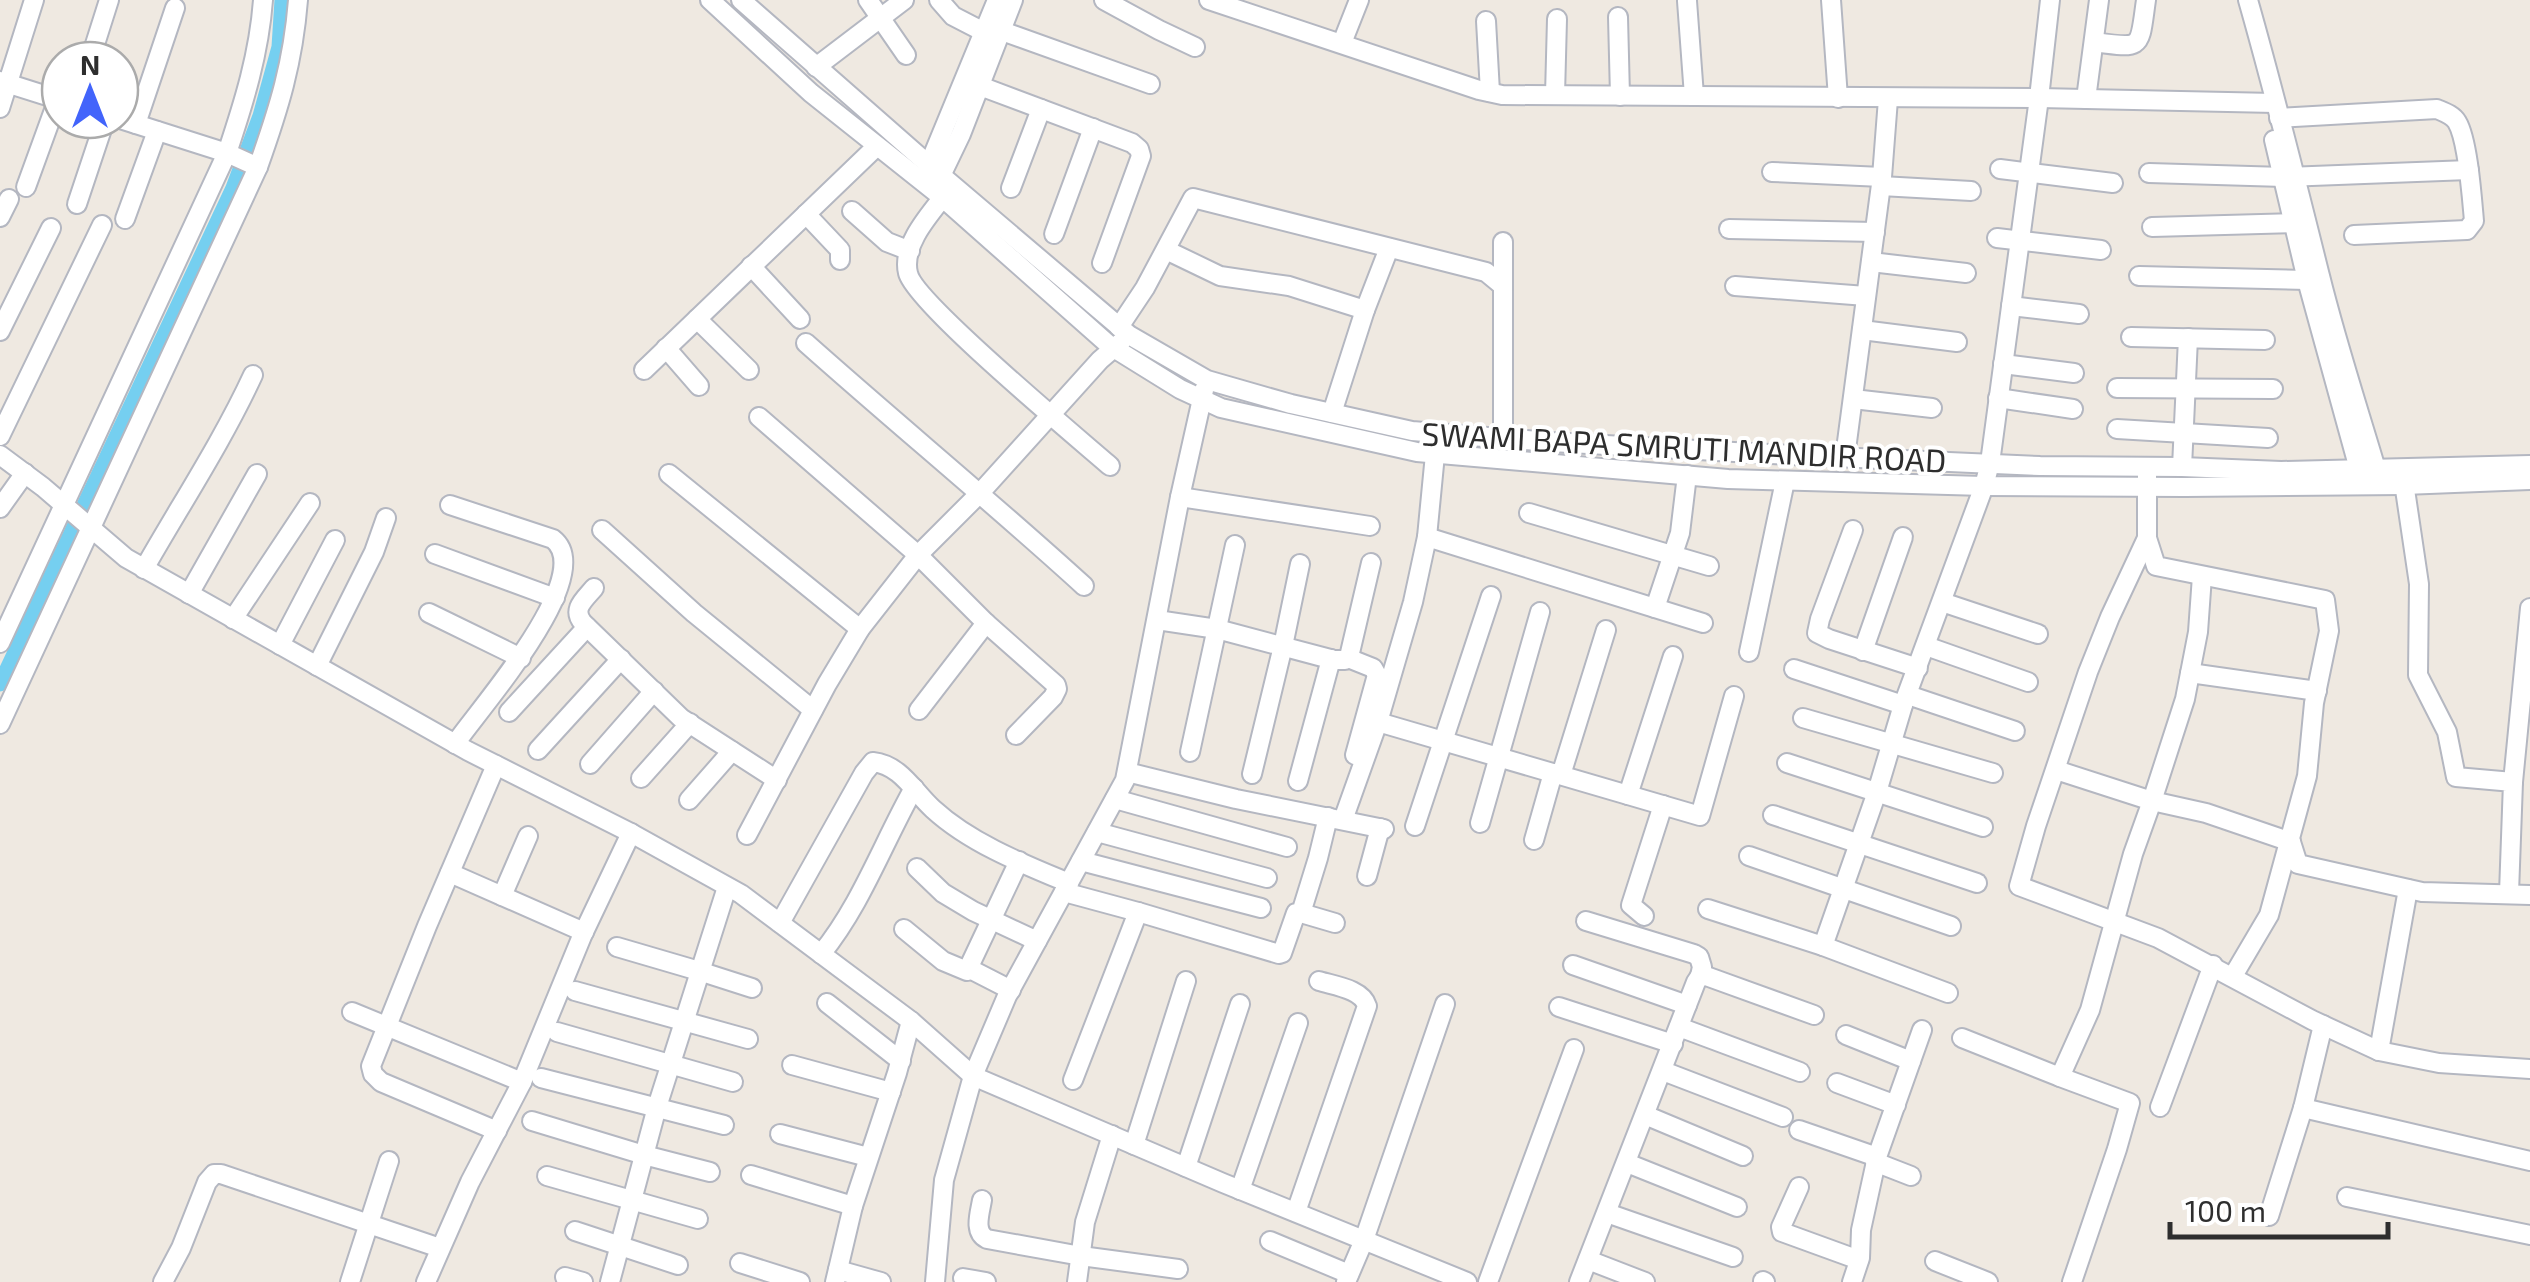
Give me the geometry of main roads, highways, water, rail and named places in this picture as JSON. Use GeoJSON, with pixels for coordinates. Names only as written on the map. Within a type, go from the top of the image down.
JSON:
{"type":"FeatureCollection","features":[{"type":"Feature","properties":{"kind":"waterway"},"geometry":{"type":"LineString","coordinates":[[0,684],[233,188],[260,116],[279,47],[282,0]]}}]}
